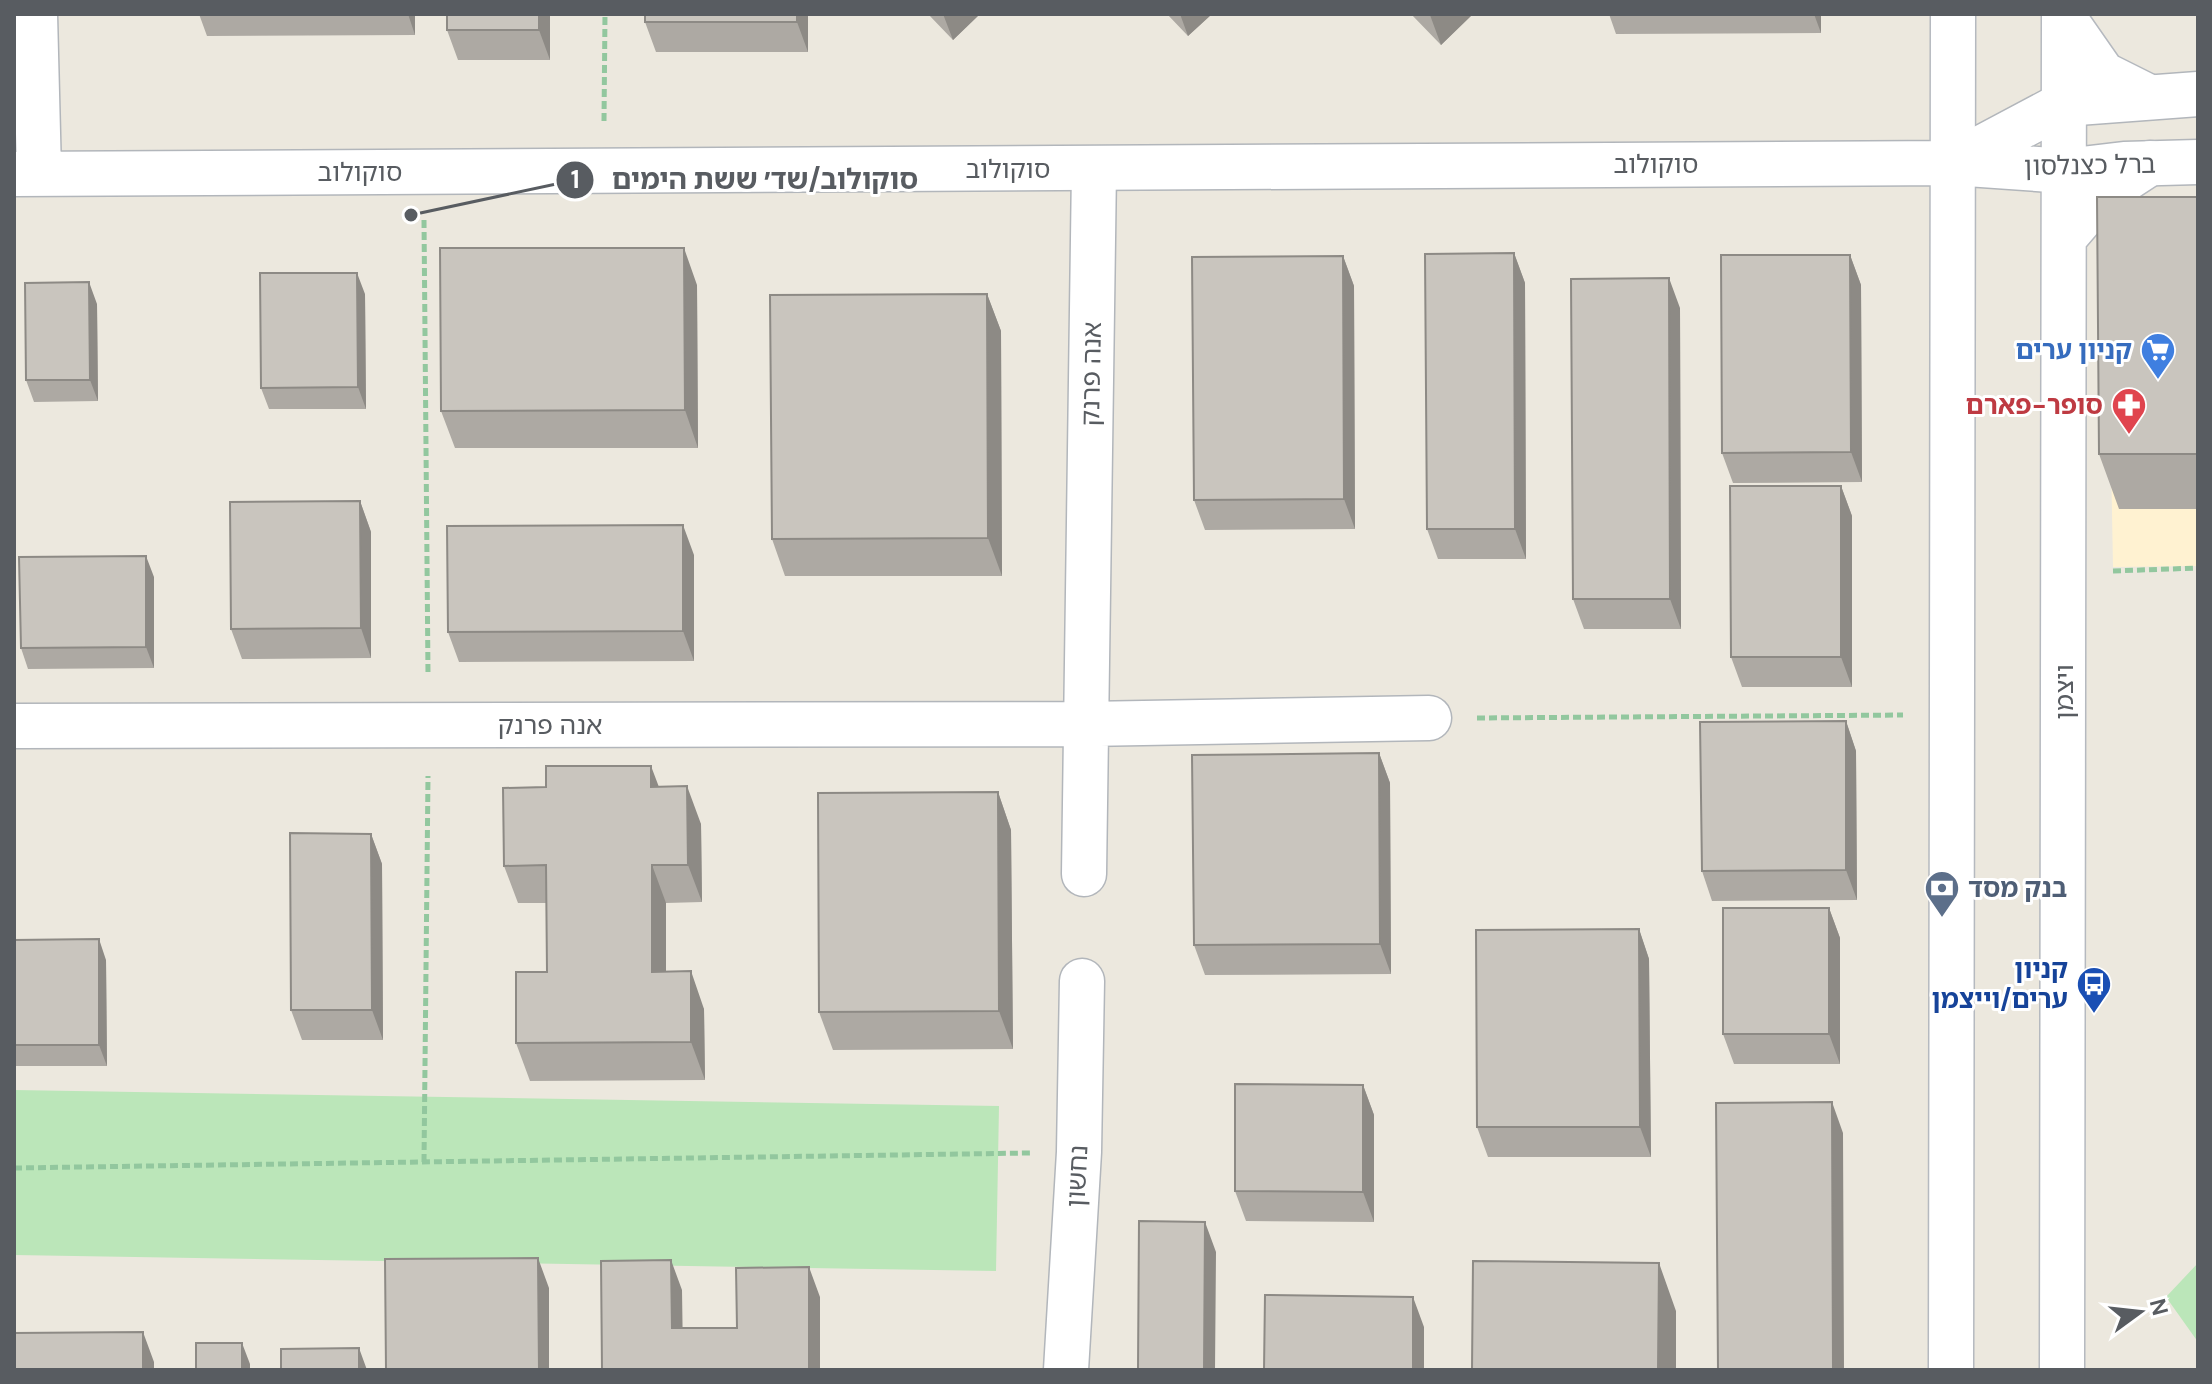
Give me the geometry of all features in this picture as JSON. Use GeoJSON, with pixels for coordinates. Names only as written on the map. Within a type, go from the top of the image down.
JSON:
{"type":"FeatureCollection","features":[{"type":"Feature","properties":{"kind":"street"},"geometry":{"type":"LineString","coordinates":[[26,174],[35,14]]}},
{"type":"Feature","properties":{"kind":"street"},"geometry":{"type":"LineString","coordinates":[[1951,1370],[1953,14]]}},
{"type":"Feature","properties":{"kind":"street"},"geometry":{"type":"LineString","coordinates":[[2064,16],[2103,74],[2149,97]]}},
{"type":"Feature","properties":{"kind":"street","name":"ויצמן"},"geometry":{"type":"LineString","coordinates":[[2062,1370],[2064,16]]}},
{"type":"Feature","properties":{"kind":"street","name":"ברל כצנלסון"},"geometry":{"type":"LineString","coordinates":[[1953,163],[2064,104],[2198,94]]}},
{"type":"Feature","properties":{"kind":"street","name":"ברל כצנלסון"},"geometry":{"type":"LineString","coordinates":[[1953,163],[2065,171],[2198,162]]}},
{"type":"Feature","properties":{"kind":"street","name":"סוקולוב"},"geometry":{"type":"LineString","coordinates":[[26,174],[1953,163]]}},
{"type":"Feature","properties":{"kind":"street"},"geometry":{"type":"LineString","coordinates":[[2064,238],[2101,195],[2150,163]]}},
{"type":"Feature","properties":{"kind":"street","name":"אנה פרנק"},"geometry":{"type":"LineString","coordinates":[[1084,874],[1094,169]]}},
{"type":"Feature","properties":{"kind":"street","name":"אנה פרנק"},"geometry":{"type":"LineString","coordinates":[[14,726],[1086,724],[1429,718]]}},
{"type":"Feature","properties":{"kind":"street","name":"נחשון"},"geometry":{"type":"LineString","coordinates":[[1066,1370],[1079,1152],[1082,981]]}},
{"type":"Feature","properties":{"kind":"path"},"geometry":{"type":"LineString","coordinates":[[604,170],[605,14]]}},
{"type":"Feature","properties":{"kind":"path"},"geometry":{"type":"LineString","coordinates":[[423,171],[428,725],[424,1163]]}},
{"type":"Feature","properties":{"kind":"path"},"geometry":{"type":"LineString","coordinates":[[2064,572],[2198,568]]}},
{"type":"Feature","properties":{"kind":"path"},"geometry":{"type":"LineString","coordinates":[[1429,718],[1952,715]]}},
{"type":"Feature","properties":{"kind":"path"},"geometry":{"type":"LineString","coordinates":[[14,1168],[1079,1152]]}},
{"type":"Feature","properties":{"kind":"shaded area","name":"קניון ערים"},"geometry":{"type":"Polygon","coordinates":[[[2198,238],[2198,566],[2113,567],[2107,239],[2198,238]]]}},
{"type":"Feature","properties":{"kind":"green space"},"geometry":{"type":"Polygon","coordinates":[[[14,1090],[999,1106],[996,1271],[14,1255],[14,1090]]]}},
{"type":"Feature","properties":{"kind":"green space"},"geometry":{"type":"Polygon","coordinates":[[[2198,1263],[2198,1342],[2166,1297],[2198,1263]]]}},
{"type":"Feature","properties":{"kind":"building"},"geometry":{"type":"Polygon","coordinates":[[[447,14],[539,14],[539,30],[447,30],[447,14]]]}},
{"type":"Feature","properties":{"kind":"building"},"geometry":{"type":"Polygon","coordinates":[[[645,14],[797,14],[797,22],[645,22],[645,14]]]}},
{"type":"Feature","properties":{"kind":"building","name":"קניון ערים"},"geometry":{"type":"Polygon","coordinates":[[[2097,197],[2198,197],[2198,454],[2099,454],[2097,197]]]}},
{"type":"Feature","properties":{"kind":"building"},"geometry":{"type":"Polygon","coordinates":[[[440,248],[684,248],[685,410],[441,411],[440,248]]]}},
{"type":"Feature","properties":{"kind":"building"},"geometry":{"type":"Polygon","coordinates":[[[1514,253],[1515,529],[1427,529],[1425,254],[1514,253]]]}},
{"type":"Feature","properties":{"kind":"building"},"geometry":{"type":"Polygon","coordinates":[[[1721,255],[1850,255],[1851,452],[1722,453],[1721,255]]]}},
{"type":"Feature","properties":{"kind":"building"},"geometry":{"type":"Polygon","coordinates":[[[1343,256],[1344,499],[1194,500],[1192,257],[1343,256]]]}},
{"type":"Feature","properties":{"kind":"building"},"geometry":{"type":"Polygon","coordinates":[[[260,273],[357,273],[358,387],[261,388],[260,273]]]}},
{"type":"Feature","properties":{"kind":"building"},"geometry":{"type":"Polygon","coordinates":[[[1669,278],[1670,599],[1573,599],[1571,279],[1669,278]]]}},
{"type":"Feature","properties":{"kind":"building"},"geometry":{"type":"Polygon","coordinates":[[[89,282],[90,380],[26,380],[25,283],[89,282]]]}},
{"type":"Feature","properties":{"kind":"building"},"geometry":{"type":"Polygon","coordinates":[[[987,294],[988,538],[772,539],[770,295],[987,294]]]}},
{"type":"Feature","properties":{"kind":"building"},"geometry":{"type":"Polygon","coordinates":[[[1730,486],[1841,486],[1841,657],[1731,657],[1730,486]]]}},
{"type":"Feature","properties":{"kind":"building"},"geometry":{"type":"Polygon","coordinates":[[[360,501],[361,628],[231,629],[230,502],[360,501]]]}},
{"type":"Feature","properties":{"kind":"building"},"geometry":{"type":"Polygon","coordinates":[[[683,525],[683,631],[448,632],[447,526],[683,525]]]}},
{"type":"Feature","properties":{"kind":"building"},"geometry":{"type":"Polygon","coordinates":[[[146,556],[146,647],[21,648],[19,557],[146,556]]]}},
{"type":"Feature","properties":{"kind":"building"},"geometry":{"type":"Polygon","coordinates":[[[1846,721],[1846,870],[1702,871],[1700,722],[1846,721]]]}},
{"type":"Feature","properties":{"kind":"building"},"geometry":{"type":"Polygon","coordinates":[[[1379,753],[1380,944],[1194,945],[1192,755],[1379,753]]]}},
{"type":"Feature","properties":{"kind":"building"},"geometry":{"type":"Polygon","coordinates":[[[546,766],[651,766],[651,787],[687,786],[688,865],[652,865],[652,972],[691,971],[691,1042],[516,1043],[516,972],[547,972],[546,865],[504,866],[503,788],[546,787],[546,766]]]}},
{"type":"Feature","properties":{"kind":"building"},"geometry":{"type":"Polygon","coordinates":[[[998,792],[999,1011],[819,1012],[818,793],[998,792]]]}},
{"type":"Feature","properties":{"kind":"building"},"geometry":{"type":"Polygon","coordinates":[[[290,833],[371,834],[372,1010],[291,1010],[290,833]]]}},
{"type":"Feature","properties":{"kind":"building"},"geometry":{"type":"Polygon","coordinates":[[[1723,908],[1829,908],[1829,1034],[1723,1034],[1723,908]]]}},
{"type":"Feature","properties":{"kind":"building"},"geometry":{"type":"Polygon","coordinates":[[[1639,929],[1640,1127],[1477,1127],[1476,930],[1639,929]]]}},
{"type":"Feature","properties":{"kind":"building"},"geometry":{"type":"Polygon","coordinates":[[[99,939],[99,1045],[14,1045],[14,940],[99,939]]]}},
{"type":"Feature","properties":{"kind":"building"},"geometry":{"type":"Polygon","coordinates":[[[1235,1084],[1363,1085],[1363,1192],[1235,1191],[1235,1084]]]}},
{"type":"Feature","properties":{"kind":"building"},"geometry":{"type":"Polygon","coordinates":[[[1832,1102],[1833,1370],[1718,1370],[1716,1103],[1832,1102]]]}},
{"type":"Feature","properties":{"kind":"building"},"geometry":{"type":"Polygon","coordinates":[[[1139,1221],[1205,1222],[1204,1370],[1138,1370],[1139,1221]]]}},
{"type":"Feature","properties":{"kind":"building"},"geometry":{"type":"Polygon","coordinates":[[[538,1258],[539,1370],[386,1370],[385,1259],[538,1258]]]}},
{"type":"Feature","properties":{"kind":"building"},"geometry":{"type":"Polygon","coordinates":[[[671,1260],[672,1328],[737,1328],[736,1268],[809,1267],[809,1370],[602,1370],[601,1261],[671,1260]]]}},
{"type":"Feature","properties":{"kind":"building"},"geometry":{"type":"Polygon","coordinates":[[[1473,1261],[1659,1263],[1658,1370],[1472,1370],[1473,1261]]]}},
{"type":"Feature","properties":{"kind":"building"},"geometry":{"type":"Polygon","coordinates":[[[1265,1295],[1413,1297],[1413,1370],[1264,1370],[1265,1295]]]}},
{"type":"Feature","properties":{"kind":"building"},"geometry":{"type":"Polygon","coordinates":[[[143,1332],[143,1370],[14,1370],[14,1333],[143,1332]]]}},
{"type":"Feature","properties":{"kind":"building"},"geometry":{"type":"Polygon","coordinates":[[[196,1343],[242,1343],[242,1370],[196,1370],[196,1343]]]}},
{"type":"Feature","properties":{"kind":"building"},"geometry":{"type":"Polygon","coordinates":[[[359,1348],[359,1370],[281,1370],[281,1349],[359,1348]]]}},
{"type":"Feature","properties":{"kind":"place","name":"סוקולוב/שד׳ ששת הימים"},"geometry":{"type":"Point","coordinates":[411,215]}},
{"type":"Feature","properties":{"kind":"place","name":"קניון ערים"},"geometry":{"type":"Point","coordinates":[2158,381]}},
{"type":"Feature","properties":{"kind":"place","name":"סופר-פארם"},"geometry":{"type":"Point","coordinates":[2129,436]}},
{"type":"Feature","properties":{"kind":"place","name":"בנק מסד"},"geometry":{"type":"Point","coordinates":[1942,919]}},
{"type":"Feature","properties":{"kind":"place","name":"קניון ערים/וייצמן"},"geometry":{"type":"Point","coordinates":[2094,1015]}}]}
